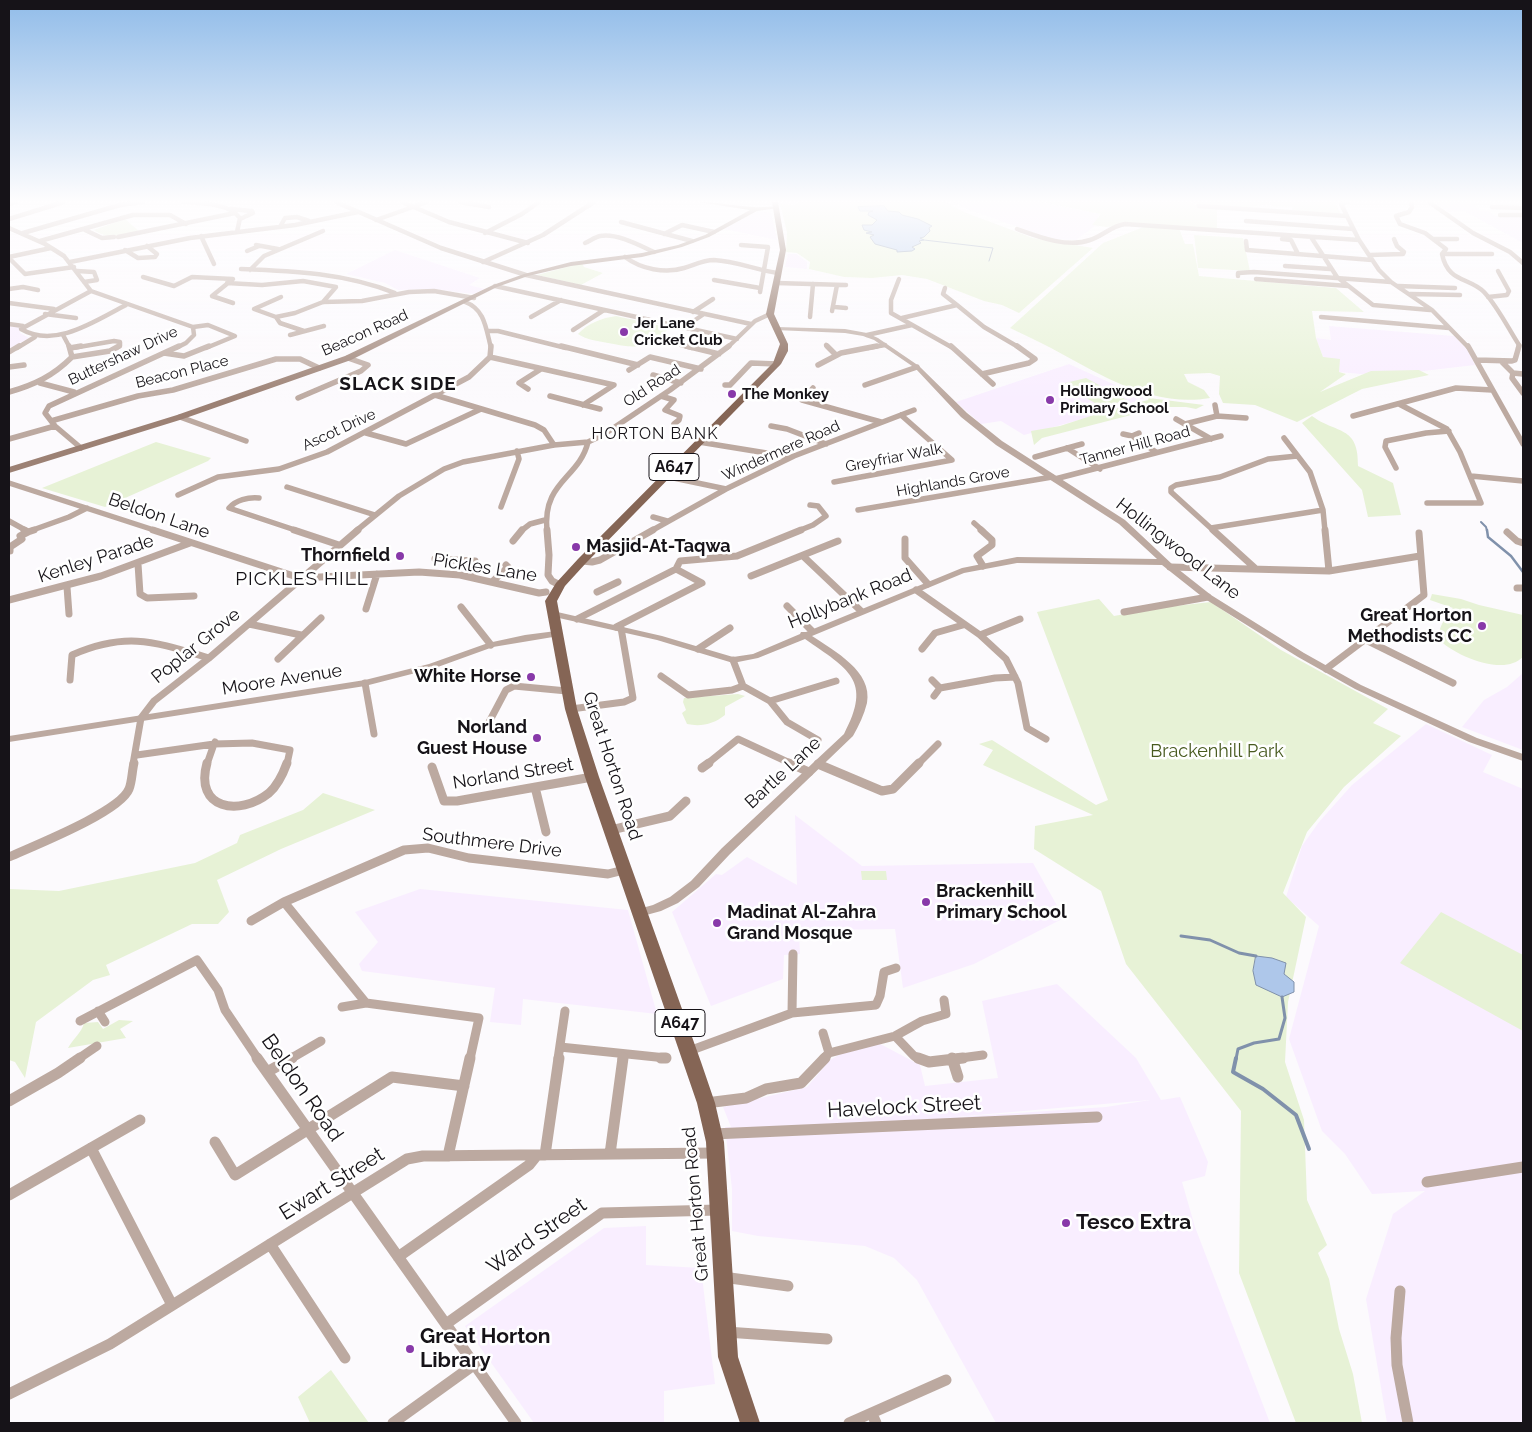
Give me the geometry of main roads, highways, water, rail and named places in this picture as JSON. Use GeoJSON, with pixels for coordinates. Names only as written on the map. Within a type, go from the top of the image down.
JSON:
{"type":"FeatureCollection","features":[{"type":"Feature","properties":{"kind":"main road","name":"Beacon Road"},"geometry":{"type":"LineString","coordinates":[[9,470],[180,417],[348,358],[496,286],[553,269]]}},
{"type":"Feature","properties":{"kind":"main road","name":"Great Horton Road"},"geometry":{"type":"LineString","coordinates":[[750,1423],[728,1357],[722,1276],[720,1210],[713,1134],[706,1102],[687,1056],[570,710],[551,601],[560,584],[664,476],[777,364],[784,348],[784,342],[770,314],[779,269]]}},
{"type":"Feature","properties":{"kind":"water"},"geometry":{"type":"Polygon","coordinates":[[[1256,956],[1272,958],[1286,963],[1284,974],[1294,982],[1294,992],[1282,997],[1256,985],[1253,971],[1256,956]]]}},
{"type":"Feature","properties":{"kind":"waterway"},"geometry":{"type":"LineString","coordinates":[[1481,522],[1487,531]]}},
{"type":"Feature","properties":{"kind":"waterway"},"geometry":{"type":"LineString","coordinates":[[1487,530],[1488,537],[1511,556],[1523,572]]}},
{"type":"Feature","properties":{"kind":"waterway"},"geometry":{"type":"LineString","coordinates":[[1181,936],[1210,940],[1239,953],[1256,956]]}},
{"type":"Feature","properties":{"kind":"waterway"},"geometry":{"type":"LineString","coordinates":[[1236,1059],[1238,1049],[1254,1043],[1279,1039],[1285,1018],[1282,997]]}},
{"type":"Feature","properties":{"kind":"waterway"},"geometry":{"type":"LineString","coordinates":[[1236,1058],[1233,1072],[1263,1089],[1296,1115],[1309,1149]]}},
{"type":"Feature","properties":{"kind":"place","name":"Jer Lane Cricket Club"},"geometry":{"type":"Point","coordinates":[624,332]}},
{"type":"Feature","properties":{"kind":"place","name":"The Monkey"},"geometry":{"type":"Point","coordinates":[732,394]}},
{"type":"Feature","properties":{"kind":"place","name":"Hollingwood Primary School"},"geometry":{"type":"Point","coordinates":[1050,400]}},
{"type":"Feature","properties":{"kind":"place","name":"Masjid-At-Taqwa"},"geometry":{"type":"Point","coordinates":[576,547]}},
{"type":"Feature","properties":{"kind":"place","name":"Thornfield"},"geometry":{"type":"Point","coordinates":[400,556]}},
{"type":"Feature","properties":{"kind":"place","name":"Great Horton Methodists CC"},"geometry":{"type":"Point","coordinates":[1482,626]}},
{"type":"Feature","properties":{"kind":"place","name":"White Horse"},"geometry":{"type":"Point","coordinates":[531,677]}},
{"type":"Feature","properties":{"kind":"place","name":"Norland Guest House"},"geometry":{"type":"Point","coordinates":[537,738]}},
{"type":"Feature","properties":{"kind":"place","name":"Brackenhill Primary School"},"geometry":{"type":"Point","coordinates":[926,902]}},
{"type":"Feature","properties":{"kind":"place","name":"Madinat Al-Zahra Grand Mosque"},"geometry":{"type":"Point","coordinates":[717,923]}},
{"type":"Feature","properties":{"kind":"place","name":"Tesco Extra"},"geometry":{"type":"Point","coordinates":[1066,1223]}},
{"type":"Feature","properties":{"kind":"place","name":"Great Horton Library"},"geometry":{"type":"Point","coordinates":[410,1349]}},
{"type":"Feature","properties":{"kind":"district","name":"SLACK SIDE"},"geometry":{"type":"Point","coordinates":[398,384]}},
{"type":"Feature","properties":{"kind":"district","name":"HORTON BANK"},"geometry":{"type":"Point","coordinates":[655,434]}},
{"type":"Feature","properties":{"kind":"district","name":"PICKLES HILL"},"geometry":{"type":"Point","coordinates":[302,579]}},
{"type":"Feature","properties":{"kind":"park label","name":"Brackenhill Park"},"geometry":{"type":"Point","coordinates":[1217,752]}}]}
